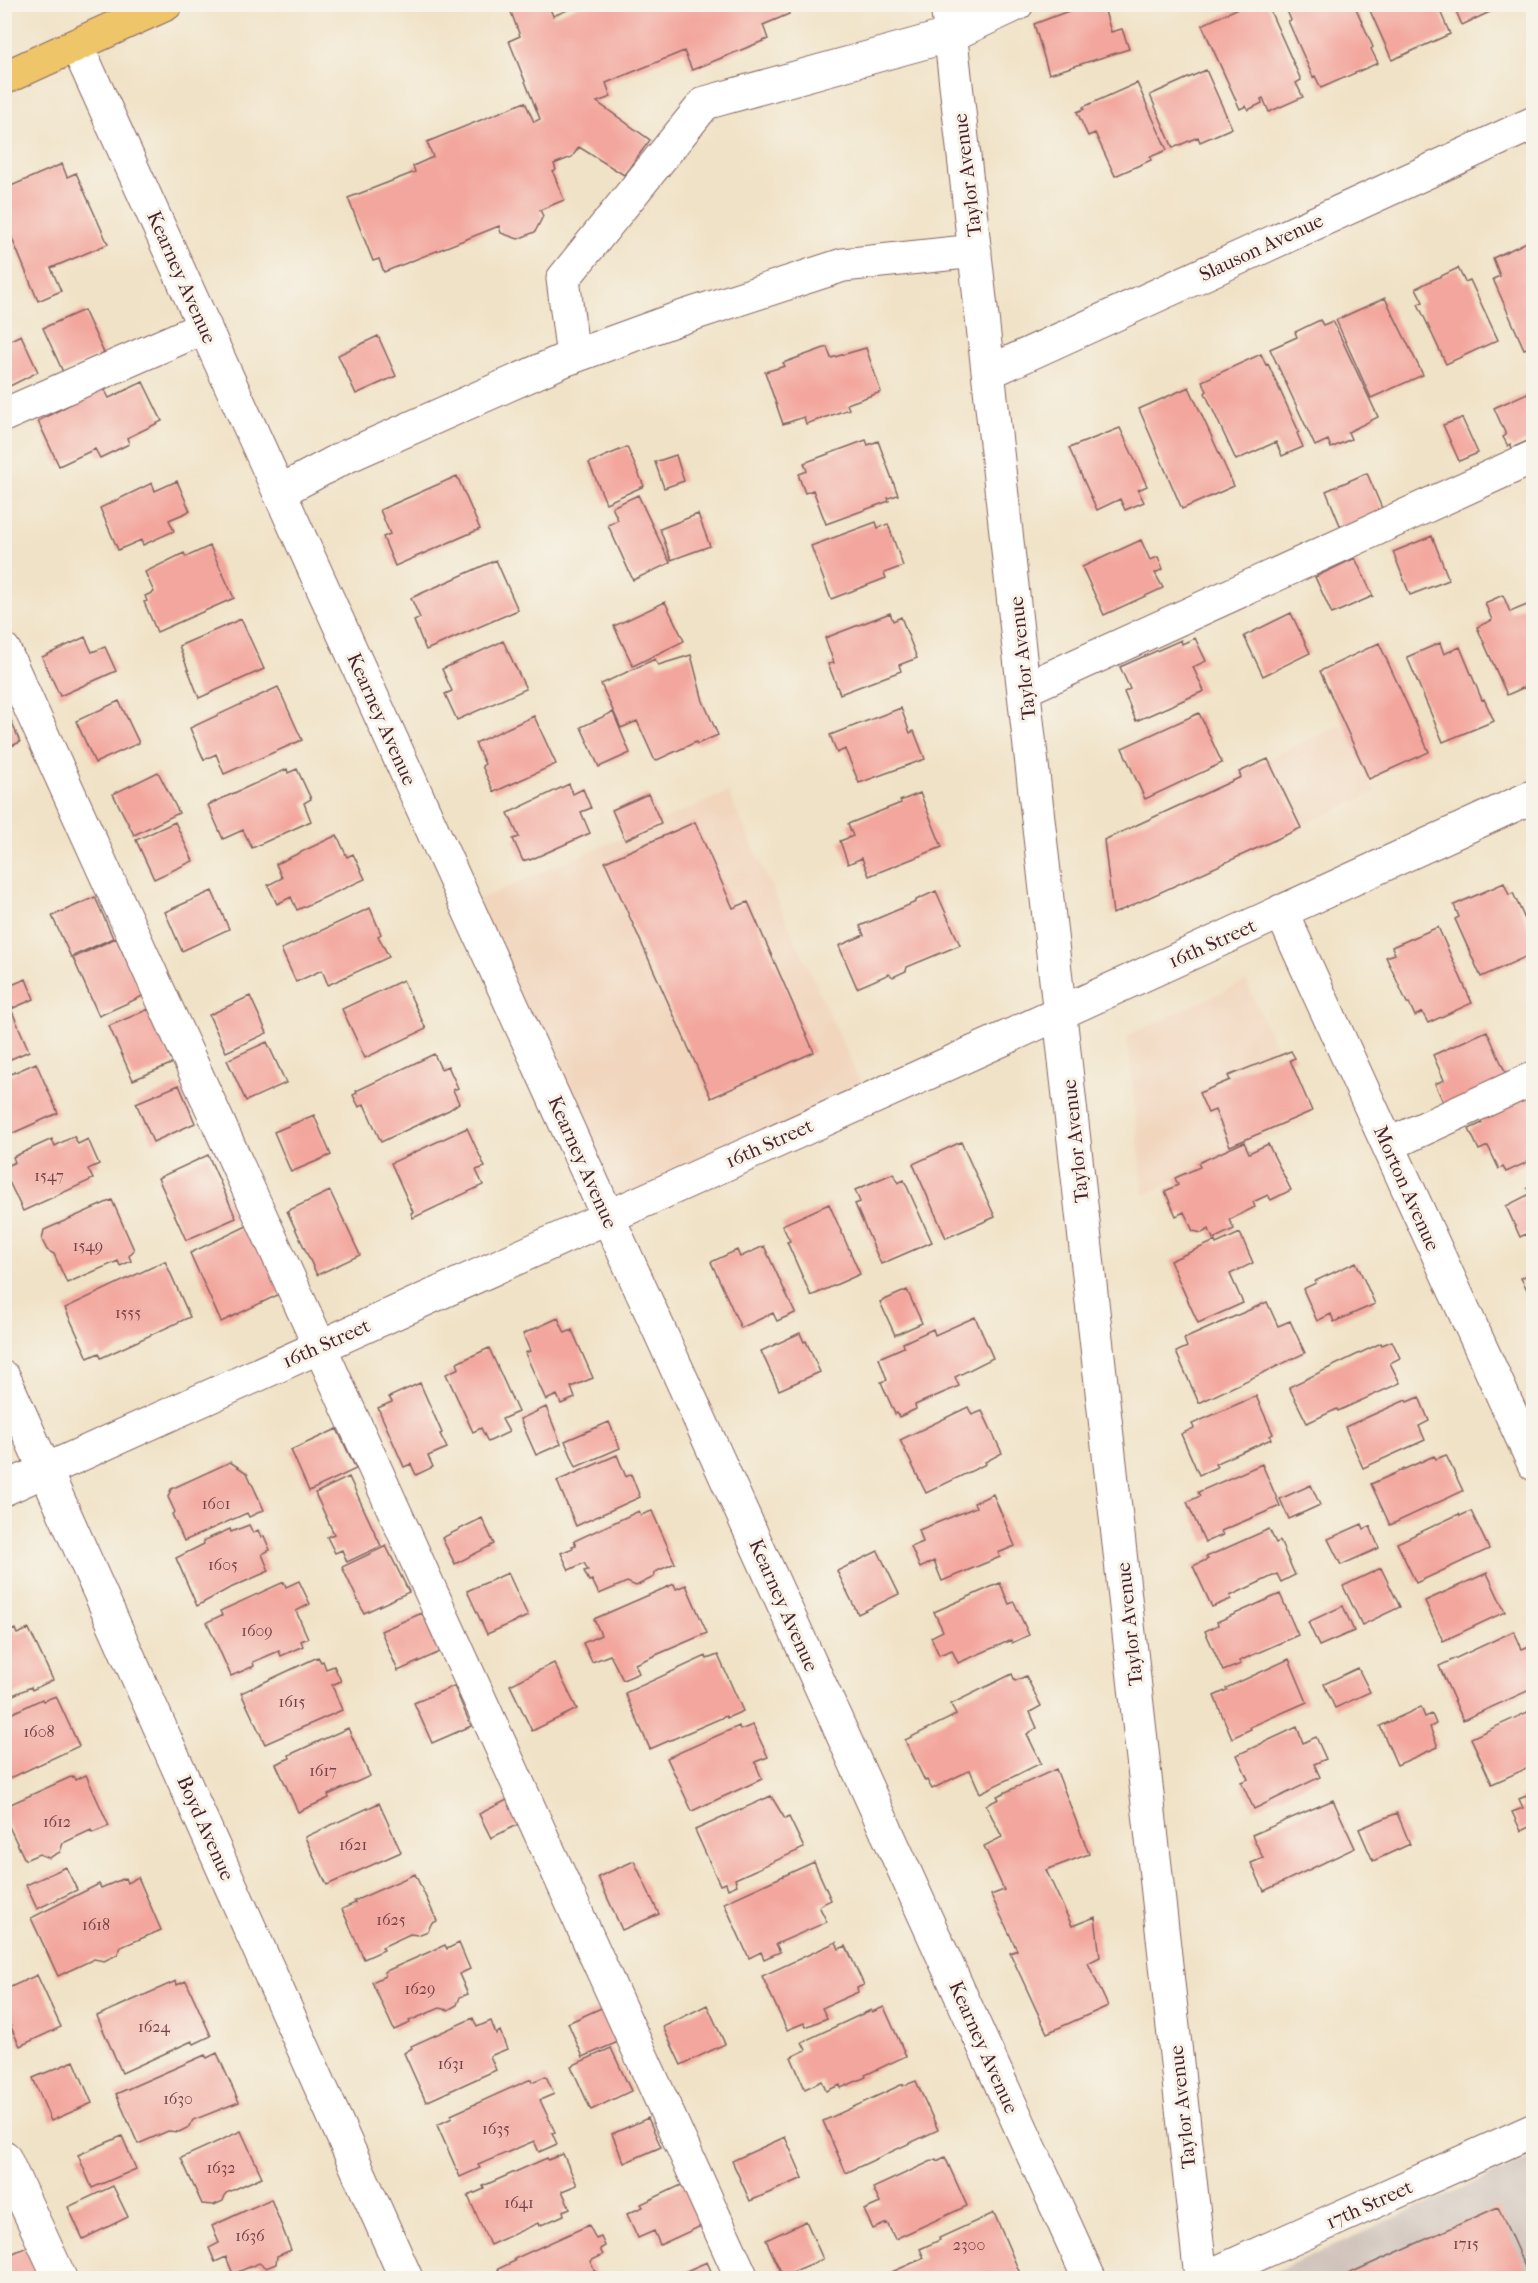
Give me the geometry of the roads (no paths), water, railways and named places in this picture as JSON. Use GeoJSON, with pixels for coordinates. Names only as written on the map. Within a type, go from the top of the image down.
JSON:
{"type":"FeatureCollection","features":[{"type":"Feature","properties":{"kind":"main road"},"geometry":{"type":"LineString","coordinates":[[4,78],[166,4]]}},
{"type":"Feature","properties":{"kind":"street"},"geometry":{"type":"LineString","coordinates":[[573,357],[563,279],[705,103],[949,20],[1017,4]]}},
{"type":"Feature","properties":{"kind":"street","name":"Taylor Avenue"},"geometry":{"type":"LineString","coordinates":[[949,20],[1203,2278]]}},
{"type":"Feature","properties":{"kind":"street","name":"Kearney Avenue"},"geometry":{"type":"LineString","coordinates":[[77,46],[1089,2278]]}},
{"type":"Feature","properties":{"kind":"street","name":"Slauson Avenue"},"geometry":{"type":"LineString","coordinates":[[989,372],[1533,123]]}},
{"type":"Feature","properties":{"kind":"street"},"geometry":{"type":"LineString","coordinates":[[279,492],[343,458],[573,357],[674,320],[843,265],[975,251]]}},
{"type":"Feature","properties":{"kind":"street"},"geometry":{"type":"LineString","coordinates":[[4,415],[205,327]]}},
{"type":"Feature","properties":{"kind":"street"},"geometry":{"type":"LineString","coordinates":[[1025,689],[1533,457]]}},
{"type":"Feature","properties":{"kind":"street"},"geometry":{"type":"LineString","coordinates":[[4,650],[742,2278]]}},
{"type":"Feature","properties":{"kind":"street","name":"16th Street"},"geometry":{"type":"LineString","coordinates":[[4,1489],[1061,1012],[1533,796]]}},
{"type":"Feature","properties":{"kind":"street","name":"Morton Avenue"},"geometry":{"type":"LineString","coordinates":[[1281,911],[1533,1464]]}},
{"type":"Feature","properties":{"kind":"street"},"geometry":{"type":"LineString","coordinates":[[1388,1145],[1533,1078]]}},
{"type":"Feature","properties":{"kind":"street","name":"Boyd Avenue"},"geometry":{"type":"LineString","coordinates":[[4,1378],[406,2278]]}},
{"type":"Feature","properties":{"kind":"street","name":"17th Street"},"geometry":{"type":"LineString","coordinates":[[1203,2278],[1533,2130]]}},
{"type":"Feature","properties":{"kind":"street"},"geometry":{"type":"LineString","coordinates":[[4,2157],[60,2278]]}}]}
